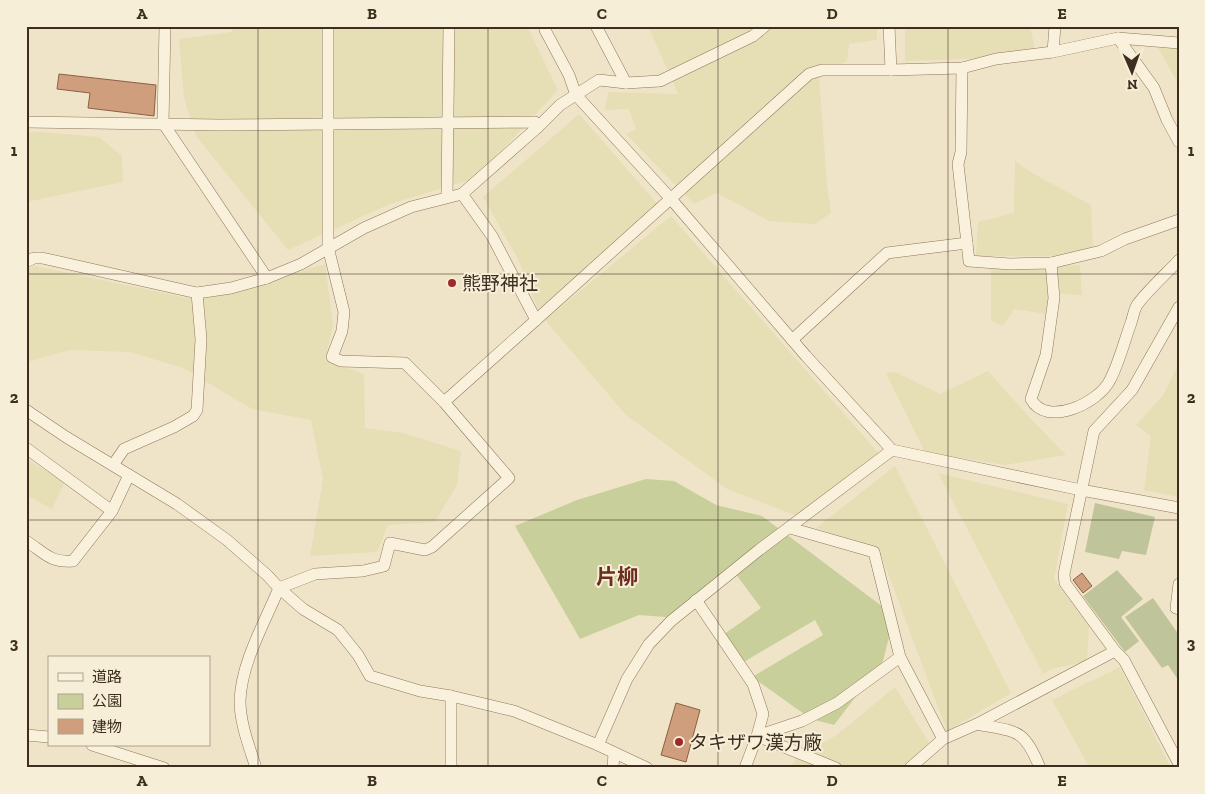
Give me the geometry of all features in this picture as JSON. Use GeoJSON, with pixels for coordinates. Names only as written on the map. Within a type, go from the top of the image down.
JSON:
{"type":"FeatureCollection","features":[{"type":"Feature","properties":{"kind":"street"},"geometry":{"type":"LineString","coordinates":[[165,26],[163,123],[267,278]]}},
{"type":"Feature","properties":{"kind":"street"},"geometry":{"type":"LineString","coordinates":[[256,768],[241,719],[241,690],[248,659],[279,588],[315,574],[362,571],[384,566],[390,542],[425,550],[432,547],[509,478],[444,402],[405,363],[341,361],[332,357],[342,331],[344,312],[328,248],[328,26]]}},
{"type":"Feature","properties":{"kind":"street"},"geometry":{"type":"LineString","coordinates":[[447,196],[449,26]]}},
{"type":"Feature","properties":{"kind":"street"},"geometry":{"type":"LineString","coordinates":[[546,26],[545,30],[569,75],[576,95],[671,199],[792,340],[892,450],[1081,490],[1179,508]]}},
{"type":"Feature","properties":{"kind":"street"},"geometry":{"type":"LineString","coordinates":[[596,26],[626,82]]}},
{"type":"Feature","properties":{"kind":"street"},"geometry":{"type":"LineString","coordinates":[[26,262],[34,258],[42,258],[197,293],[231,288],[267,278],[300,264],[364,228],[410,207],[447,196],[462,194],[560,105],[599,80],[626,82],[660,81],[753,36],[765,26]]}},
{"type":"Feature","properties":{"kind":"street"},"geometry":{"type":"LineString","coordinates":[[889,26],[891,70]]}},
{"type":"Feature","properties":{"kind":"street"},"geometry":{"type":"LineString","coordinates":[[1052,52],[1055,26]]}},
{"type":"Feature","properties":{"kind":"street"},"geometry":{"type":"LineString","coordinates":[[1118,38],[1154,88],[1167,120],[1179,142]]}},
{"type":"Feature","properties":{"kind":"street"},"geometry":{"type":"LineString","coordinates":[[444,402],[809,74],[822,70],[962,68],[1118,38],[1179,43]]}},
{"type":"Feature","properties":{"kind":"street"},"geometry":{"type":"LineString","coordinates":[[962,68],[961,152],[958,164],[969,261],[1010,264],[1051,263],[1101,251],[1125,239],[1179,220]]}},
{"type":"Feature","properties":{"kind":"street"},"geometry":{"type":"LineString","coordinates":[[26,122],[219,124],[535,122],[538,127]]}},
{"type":"Feature","properties":{"kind":"street"},"geometry":{"type":"LineString","coordinates":[[462,194],[492,236],[536,320]]}},
{"type":"Feature","properties":{"kind":"street"},"geometry":{"type":"LineString","coordinates":[[792,340],[887,253],[967,243]]}},
{"type":"Feature","properties":{"kind":"street"},"geometry":{"type":"LineString","coordinates":[[1051,263],[1054,298],[1046,355],[1031,399],[1035,407],[1046,412],[1064,411],[1082,405],[1101,393],[1110,381],[1137,306],[1179,260]]}},
{"type":"Feature","properties":{"kind":"street"},"geometry":{"type":"LineString","coordinates":[[113,465],[124,449],[174,427],[193,416],[197,410],[201,339],[197,293]]}},
{"type":"Feature","properties":{"kind":"street"},"geometry":{"type":"LineString","coordinates":[[1179,307],[1132,390],[1094,431],[1064,574],[1065,583],[1114,651],[1124,660],[1179,764]]}},
{"type":"Feature","properties":{"kind":"street"},"geometry":{"type":"LineString","coordinates":[[26,410],[177,504],[227,540],[303,609],[338,630],[358,655],[370,676],[420,691],[451,696],[514,711],[598,745],[647,768]]}},
{"type":"Feature","properties":{"kind":"street"},"geometry":{"type":"LineString","coordinates":[[26,448],[112,511]]}},
{"type":"Feature","properties":{"kind":"street"},"geometry":{"type":"LineString","coordinates":[[598,745],[627,679],[649,644],[671,621],[759,550],[892,450]]}},
{"type":"Feature","properties":{"kind":"street"},"geometry":{"type":"LineString","coordinates":[[26,541],[47,556],[60,562],[73,561],[112,511],[129,475]]}},
{"type":"Feature","properties":{"kind":"street"},"geometry":{"type":"LineString","coordinates":[[790,528],[874,552],[900,657],[943,739]]}},
{"type":"Feature","properties":{"kind":"street"},"geometry":{"type":"LineString","coordinates":[[1179,584],[1176,608],[1179,609]]}},
{"type":"Feature","properties":{"kind":"street"},"geometry":{"type":"LineString","coordinates":[[696,600],[752,684],[763,714],[745,768]]}},
{"type":"Feature","properties":{"kind":"street"},"geometry":{"type":"LineString","coordinates":[[910,768],[943,739],[977,724],[1114,651]]}},
{"type":"Feature","properties":{"kind":"street"},"geometry":{"type":"LineString","coordinates":[[757,736],[802,720],[837,703],[900,657]]}},
{"type":"Feature","properties":{"kind":"street"},"geometry":{"type":"LineString","coordinates":[[451,696],[451,768]]}},
{"type":"Feature","properties":{"kind":"street"},"geometry":{"type":"LineString","coordinates":[[977,724],[1018,733],[1032,748],[1040,768]]}},
{"type":"Feature","properties":{"kind":"street"},"geometry":{"type":"LineString","coordinates":[[26,736],[48,737]]}},
{"type":"Feature","properties":{"kind":"street"},"geometry":{"type":"LineString","coordinates":[[757,736],[836,768]]}},
{"type":"Feature","properties":{"kind":"street"},"geometry":{"type":"LineString","coordinates":[[95,746],[164,768]]}},
{"type":"Feature","properties":{"kind":"street"},"geometry":{"type":"LineString","coordinates":[[613,768],[614,753]]}},
{"type":"Feature","properties":{"kind":"shaded area"},"geometry":{"type":"Polygon","coordinates":[[[236,26],[527,26],[558,90],[476,178],[390,204],[288,250],[196,136],[184,98],[179,39],[231,32],[236,26]]]}},
{"type":"Feature","properties":{"kind":"shaded area"},"geometry":{"type":"Polygon","coordinates":[[[648,26],[877,26],[877,40],[849,44],[847,61],[819,76],[827,185],[831,213],[815,224],[769,221],[717,193],[694,204],[626,134],[636,129],[629,109],[605,110],[608,92],[678,94],[648,26]]]}},
{"type":"Feature","properties":{"kind":"shaded area"},"geometry":{"type":"Polygon","coordinates":[[[905,26],[1030,26],[1035,50],[967,59],[905,61],[905,26]]]}},
{"type":"Feature","properties":{"kind":"shaded area"},"geometry":{"type":"Polygon","coordinates":[[[1158,48],[1179,48],[1179,85],[1158,48]]]}},
{"type":"Feature","properties":{"kind":"shaded area"},"geometry":{"type":"Polygon","coordinates":[[[579,114],[660,207],[643,219],[538,309],[517,257],[483,197],[579,114]]]}},
{"type":"Feature","properties":{"kind":"shaded area"},"geometry":{"type":"Polygon","coordinates":[[[26,132],[99,137],[122,156],[123,182],[26,202],[26,132]]]}},
{"type":"Feature","properties":{"kind":"shaded area"},"geometry":{"type":"Polygon","coordinates":[[[1015,161],[1032,173],[1091,205],[1093,249],[1054,256],[976,256],[978,222],[1014,213],[1015,161]]]}},
{"type":"Feature","properties":{"kind":"shaded area"},"geometry":{"type":"Polygon","coordinates":[[[671,216],[880,455],[802,518],[727,489],[626,415],[545,320],[671,216]]]}},
{"type":"Feature","properties":{"kind":"shaded area"},"geometry":{"type":"Polygon","coordinates":[[[325,264],[333,325],[325,360],[364,374],[365,428],[403,433],[461,451],[457,485],[435,522],[388,525],[377,552],[310,556],[323,479],[311,420],[252,409],[183,368],[130,352],[70,350],[26,362],[26,270],[35,266],[197,300],[231,293],[325,264]]]}},
{"type":"Feature","properties":{"kind":"shaded area"},"geometry":{"type":"Polygon","coordinates":[[[1080,265],[1082,295],[1051,293],[1046,314],[1014,309],[1003,326],[991,321],[991,267],[1080,265]]]}},
{"type":"Feature","properties":{"kind":"shaded area"},"geometry":{"type":"Polygon","coordinates":[[[1179,363],[1179,497],[1144,490],[1151,436],[1136,425],[1162,397],[1179,363]]]}},
{"type":"Feature","properties":{"kind":"shaded area"},"geometry":{"type":"Polygon","coordinates":[[[988,371],[1066,455],[1005,465],[925,452],[886,373],[895,372],[940,394],[988,371]]]}},
{"type":"Feature","properties":{"kind":"shaded area"},"geometry":{"type":"Polygon","coordinates":[[[26,459],[65,482],[52,509],[26,495],[26,459]]]}},
{"type":"Feature","properties":{"kind":"shaded area"},"geometry":{"type":"Polygon","coordinates":[[[895,466],[1011,693],[947,731],[879,549],[816,528],[895,466]]]}},
{"type":"Feature","properties":{"kind":"shaded area"},"geometry":{"type":"Polygon","coordinates":[[[938,473],[1068,504],[1054,579],[1089,626],[1087,661],[1052,669],[1043,674],[938,473]]]}},
{"type":"Feature","properties":{"kind":"shaded area"},"geometry":{"type":"Polygon","coordinates":[[[1120,667],[1171,768],[1090,768],[1052,700],[1120,667]]]}},
{"type":"Feature","properties":{"kind":"shaded area"},"geometry":{"type":"Polygon","coordinates":[[[895,687],[929,743],[904,768],[791,768],[797,756],[837,735],[895,687]]]}},
{"type":"Feature","properties":{"kind":"green space"},"geometry":{"type":"Polygon","coordinates":[[[646,479],[674,481],[716,505],[762,516],[891,613],[890,633],[883,661],[834,725],[811,719],[752,677],[823,635],[815,620],[742,663],[723,635],[761,608],[732,569],[671,618],[639,615],[580,639],[515,526],[577,500],[646,479]]]}},
{"type":"Feature","properties":{"kind":"green space"},"geometry":{"type":"Polygon","coordinates":[[[1095,503],[1155,517],[1146,555],[1122,551],[1119,559],[1085,552],[1095,503]]]}},
{"type":"Feature","properties":{"kind":"green space"},"geometry":{"type":"Polygon","coordinates":[[[1117,570],[1143,599],[1121,617],[1139,641],[1125,652],[1083,596],[1117,570]]]}},
{"type":"Feature","properties":{"kind":"green space"},"geometry":{"type":"Polygon","coordinates":[[[1153,598],[1179,635],[1179,681],[1168,665],[1162,668],[1125,617],[1153,598]]]}},
{"type":"Feature","properties":{"kind":"building"},"geometry":{"type":"Polygon","coordinates":[[[59,74],[156,85],[154,116],[88,108],[90,93],[57,89],[59,74]]]}},
{"type":"Feature","properties":{"kind":"building"},"geometry":{"type":"Polygon","coordinates":[[[1082,573],[1092,586],[1083,593],[1073,580],[1082,573]]]}},
{"type":"Feature","properties":{"kind":"building"},"geometry":{"type":"Polygon","coordinates":[[[676,703],[700,710],[686,762],[661,755],[676,703]]]}},
{"type":"Feature","properties":{"kind":"place","name":"熊野神社"},"geometry":{"type":"Point","coordinates":[452,283]}},
{"type":"Feature","properties":{"kind":"place","name":"タキザワ漢方廠"},"geometry":{"type":"Point","coordinates":[679,742]}},
{"type":"Feature","properties":{"kind":"district","name":"片柳"},"geometry":{"type":"Point","coordinates":[617,576]}}]}
